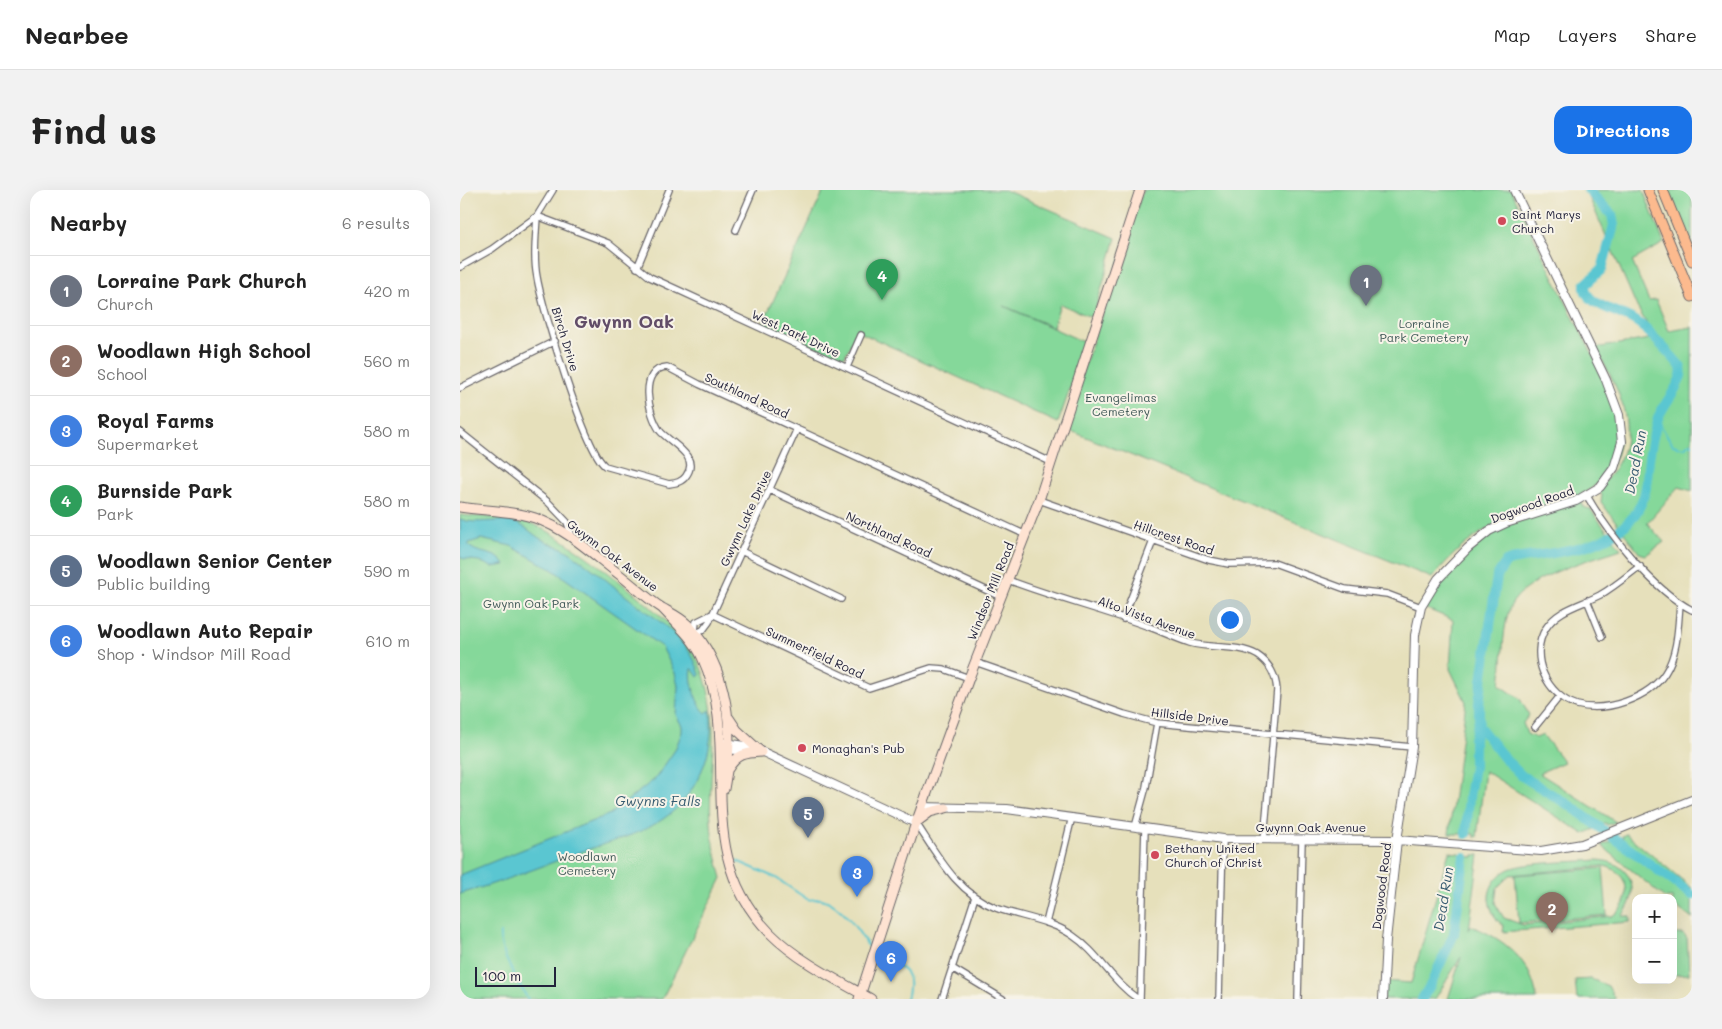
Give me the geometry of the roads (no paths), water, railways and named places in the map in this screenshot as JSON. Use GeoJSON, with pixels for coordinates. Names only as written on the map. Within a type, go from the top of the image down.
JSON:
{"type":"FeatureCollection","features":[{"type":"Feature","properties":{"kind":"main road","name":"Windsor Mill Road"},"geometry":{"type":"LineString","coordinates":[[860,996],[916,823],[975,662],[1039,500],[1140,190]]}},
{"type":"Feature","properties":{"kind":"main road"},"geometry":{"type":"LineString","coordinates":[[1648,190],[1692,297]]}},
{"type":"Feature","properties":{"kind":"main road"},"geometry":{"type":"LineString","coordinates":[[1663,190],[1692,261]]}},
{"type":"Feature","properties":{"kind":"main road","name":"Gwynn Oak Avenue"},"geometry":{"type":"LineString","coordinates":[[460,507],[525,515],[546,523],[572,539],[662,608],[686,623],[702,656],[712,686],[719,746],[721,799]]}},
{"type":"Feature","properties":{"kind":"main road","name":"Gwynn Oak Avenue"},"geometry":{"type":"LineString","coordinates":[[692,634],[704,643],[714,664],[728,715],[729,747],[727,771],[721,799]]}},
{"type":"Feature","properties":{"kind":"main road"},"geometry":{"type":"LineString","coordinates":[[728,715],[737,730],[761,752]]}},
{"type":"Feature","properties":{"kind":"main road"},"geometry":{"type":"LineString","coordinates":[[727,771],[733,761],[741,754],[761,752]]}},
{"type":"Feature","properties":{"kind":"main road"},"geometry":{"type":"LineString","coordinates":[[721,799],[722,835],[726,855],[734,881],[750,908],[779,942],[860,996],[871,999]]}},
{"type":"Feature","properties":{"kind":"main road"},"geometry":{"type":"LineString","coordinates":[[916,823],[930,812],[946,808]]}},
{"type":"Feature","properties":{"kind":"street"},"geometry":{"type":"LineString","coordinates":[[460,267],[492,249],[537,216],[554,190]]}},
{"type":"Feature","properties":{"kind":"street"},"geometry":{"type":"LineString","coordinates":[[637,268],[669,190]]}},
{"type":"Feature","properties":{"kind":"street"},"geometry":{"type":"LineString","coordinates":[[736,230],[753,190]]}},
{"type":"Feature","properties":{"kind":"street","name":"Dogwood Road"},"geometry":{"type":"LineString","coordinates":[[1383,999],[1386,940],[1397,840],[1412,747],[1415,635],[1421,607],[1438,579],[1468,548],[1489,532],[1506,523],[1587,496],[1606,481],[1617,460],[1622,442],[1619,414],[1606,380],[1514,190]]}},
{"type":"Feature","properties":{"kind":"street","name":"West Park Drive"},"geometry":{"type":"LineString","coordinates":[[537,216],[600,239],[616,248],[637,268],[650,277],[1051,462]]}},
{"type":"Feature","properties":{"kind":"street","name":"Birch Drive"},"geometry":{"type":"LineString","coordinates":[[537,216],[535,254],[537,277],[581,423],[601,462]]}},
{"type":"Feature","properties":{"kind":"street"},"geometry":{"type":"LineString","coordinates":[[847,367],[861,335]]}},
{"type":"Feature","properties":{"kind":"street"},"geometry":{"type":"LineString","coordinates":[[460,388],[556,341]]}},
{"type":"Feature","properties":{"kind":"street","name":"Southland Road"},"geometry":{"type":"LineString","coordinates":[[601,462],[610,468],[662,483],[674,484],[686,477],[690,467],[687,456],[660,431],[652,413],[648,382],[653,372],[662,367],[672,368],[699,384],[1026,535]]}},
{"type":"Feature","properties":{"kind":"street","name":"Gwynn Lake Drive"},"geometry":{"type":"LineString","coordinates":[[692,634],[704,630],[797,429]]}},
{"type":"Feature","properties":{"kind":"street"},"geometry":{"type":"LineString","coordinates":[[460,432],[548,502],[567,522],[572,539]]}},
{"type":"Feature","properties":{"kind":"street","name":"Northland Road"},"geometry":{"type":"LineString","coordinates":[[770,490],[1001,597]]}},
{"type":"Feature","properties":{"kind":"street"},"geometry":{"type":"LineString","coordinates":[[1587,496],[1616,536],[1659,588],[1692,610]]}},
{"type":"Feature","properties":{"kind":"street","name":"Hillcrest Road"},"geometry":{"type":"LineString","coordinates":[[1039,500],[1219,563],[1265,561],[1286,566],[1345,589],[1387,594],[1421,607]]}},
{"type":"Feature","properties":{"kind":"street"},"geometry":{"type":"LineString","coordinates":[[1123,619],[1153,541]]}},
{"type":"Feature","properties":{"kind":"street"},"geometry":{"type":"LineString","coordinates":[[741,551],[841,599]]}},
{"type":"Feature","properties":{"kind":"street"},"geometry":{"type":"LineString","coordinates":[[1640,566],[1609,589],[1558,615],[1545,629],[1539,656],[1540,664],[1548,682],[1560,696],[1576,705],[1595,707],[1632,699],[1652,688],[1666,673],[1674,652],[1680,603]]}},
{"type":"Feature","properties":{"kind":"street","name":"Alto Vista Avenue"},"geometry":{"type":"LineString","coordinates":[[1008,580],[1200,646],[1246,651],[1259,656],[1270,668],[1277,683],[1264,840]]}},
{"type":"Feature","properties":{"kind":"street"},"geometry":{"type":"LineString","coordinates":[[1588,600],[1602,637]]}},
{"type":"Feature","properties":{"kind":"street","name":"Gwynn Lake Drive"},"geometry":{"type":"LineString","coordinates":[[692,634],[696,622],[712,614]]}},
{"type":"Feature","properties":{"kind":"street","name":"Summerfield Road"},"geometry":{"type":"LineString","coordinates":[[712,614],[869,688],[930,668],[944,669],[969,678]]}},
{"type":"Feature","properties":{"kind":"street","name":"Hillside Drive"},"geometry":{"type":"LineString","coordinates":[[975,662],[1124,714],[1157,723],[1412,747]]}},
{"type":"Feature","properties":{"kind":"street"},"geometry":{"type":"LineString","coordinates":[[1535,727],[1560,696]]}},
{"type":"Feature","properties":{"kind":"street"},"geometry":{"type":"LineString","coordinates":[[1135,827],[1146,787],[1157,723]]}},
{"type":"Feature","properties":{"kind":"street"},"geometry":{"type":"LineString","coordinates":[[719,746],[746,745],[916,823],[950,874],[975,897],[996,908],[1046,923],[1075,936],[1121,986],[1139,999]]}},
{"type":"Feature","properties":{"kind":"street","name":"Gwynn Oak Avenue"},"geometry":{"type":"LineString","coordinates":[[922,808],[1007,809],[1224,839],[1397,840],[1541,852],[1568,848],[1692,800]]}},
{"type":"Feature","properties":{"kind":"street"},"geometry":{"type":"LineString","coordinates":[[1046,923],[1072,817]]}},
{"type":"Feature","properties":{"kind":"street"},"geometry":{"type":"LineString","coordinates":[[1139,999],[1145,828]]}},
{"type":"Feature","properties":{"kind":"street"},"geometry":{"type":"LineString","coordinates":[[1219,999],[1224,839]]}},
{"type":"Feature","properties":{"kind":"street"},"geometry":{"type":"LineString","coordinates":[[1298,999],[1302,840]]}},
{"type":"Feature","properties":{"kind":"street"},"geometry":{"type":"LineString","coordinates":[[942,999],[975,897]]}},
{"type":"Feature","properties":{"kind":"street"},"geometry":{"type":"LineString","coordinates":[[952,968],[1002,999]]}},
{"type":"Feature","properties":{"kind":"water","name":"Gwynns Falls"},"geometry":{"type":"Polygon","coordinates":[[[460,519],[473,522],[509,521],[520,525],[541,539],[562,548],[576,557],[670,630],[688,650],[695,662],[700,675],[698,677],[692,668],[694,692],[702,709],[706,713],[710,710],[711,733],[709,748],[702,770],[679,806],[665,818],[632,834],[460,894],[460,875],[610,814],[655,779],[675,750],[682,732],[682,726],[676,715],[678,686],[675,673],[662,647],[553,570],[511,546],[481,539],[469,543],[469,546],[473,549],[497,557],[505,565],[492,567],[479,561],[460,557],[460,519]]]}},
{"type":"Feature","properties":{"kind":"waterway","name":"Dead Run"},"geometry":{"type":"LineString","coordinates":[[1466,834],[1474,766],[1474,739],[1479,720],[1479,703],[1497,576],[1506,562],[1511,560],[1588,545],[1607,538],[1623,528],[1635,514],[1644,496],[1648,464],[1658,418],[1680,379],[1681,368],[1641,325],[1631,318],[1597,303],[1586,292],[1585,285],[1602,269],[1614,225],[1612,215],[1588,190]]}},
{"type":"Feature","properties":{"kind":"waterway"},"geometry":{"type":"LineString","coordinates":[[1659,417],[1661,426],[1673,445],[1684,448],[1690,443],[1692,444]]}},
{"type":"Feature","properties":{"kind":"waterway"},"geometry":{"type":"LineString","coordinates":[[1478,725],[1505,759],[1522,776],[1572,807],[1692,895]]}},
{"type":"Feature","properties":{"kind":"waterway","name":"Dead Run"},"geometry":{"type":"LineString","coordinates":[[1422,999],[1454,934],[1464,857]]}},
{"type":"Feature","properties":{"kind":"waterway"},"geometry":{"type":"LineString","coordinates":[[737,861],[776,878],[807,899],[822,899],[830,902],[850,920],[871,951]]}},
{"type":"Feature","properties":{"kind":"waterway"},"geometry":{"type":"LineString","coordinates":[[500,933],[502,948],[528,999]]}},
{"type":"Feature","properties":{"kind":"waterway"},"geometry":{"type":"LineString","coordinates":[[876,956],[898,966],[907,974],[909,980],[907,999]]}},
{"type":"Feature","properties":{"kind":"place","name":"Saint Marys Church"},"geometry":{"type":"Point","coordinates":[1502,221]}},
{"type":"Feature","properties":{"kind":"place","name":"Burnside Park"},"geometry":{"type":"Point","coordinates":[882,300]}},
{"type":"Feature","properties":{"kind":"place","name":"Lorraine Park Church"},"geometry":{"type":"Point","coordinates":[1366,306]}},
{"type":"Feature","properties":{"kind":"place","name":"Monaghan's Pub"},"geometry":{"type":"Point","coordinates":[802,748]}},
{"type":"Feature","properties":{"kind":"place","name":"Woodlawn Senior Center"},"geometry":{"type":"Point","coordinates":[808,838]}},
{"type":"Feature","properties":{"kind":"place","name":"Bethany United Church of Christ"},"geometry":{"type":"Point","coordinates":[1155,855]}},
{"type":"Feature","properties":{"kind":"place","name":"Royal Farms"},"geometry":{"type":"Point","coordinates":[857,897]}},
{"type":"Feature","properties":{"kind":"place","name":"Woodlawn High School"},"geometry":{"type":"Point","coordinates":[1552,933]}},
{"type":"Feature","properties":{"kind":"place","name":"Woodlawn Auto Repair"},"geometry":{"type":"Point","coordinates":[891,982]}},
{"type":"Feature","properties":{"kind":"district","name":"Gwynn Oak"},"geometry":{"type":"Point","coordinates":[624,321]}},
{"type":"Feature","properties":{"kind":"park label","name":"Lorraine Park Cemetery"},"geometry":{"type":"Point","coordinates":[1424,330]}},
{"type":"Feature","properties":{"kind":"park label","name":"Evangelimas Cemetery"},"geometry":{"type":"Point","coordinates":[1121,404]}},
{"type":"Feature","properties":{"kind":"park label","name":"Gwynn Oak Park"},"geometry":{"type":"Point","coordinates":[531,603]}},
{"type":"Feature","properties":{"kind":"park label","name":"Woodlawn Cemetery"},"geometry":{"type":"Point","coordinates":[587,863]}}]}
